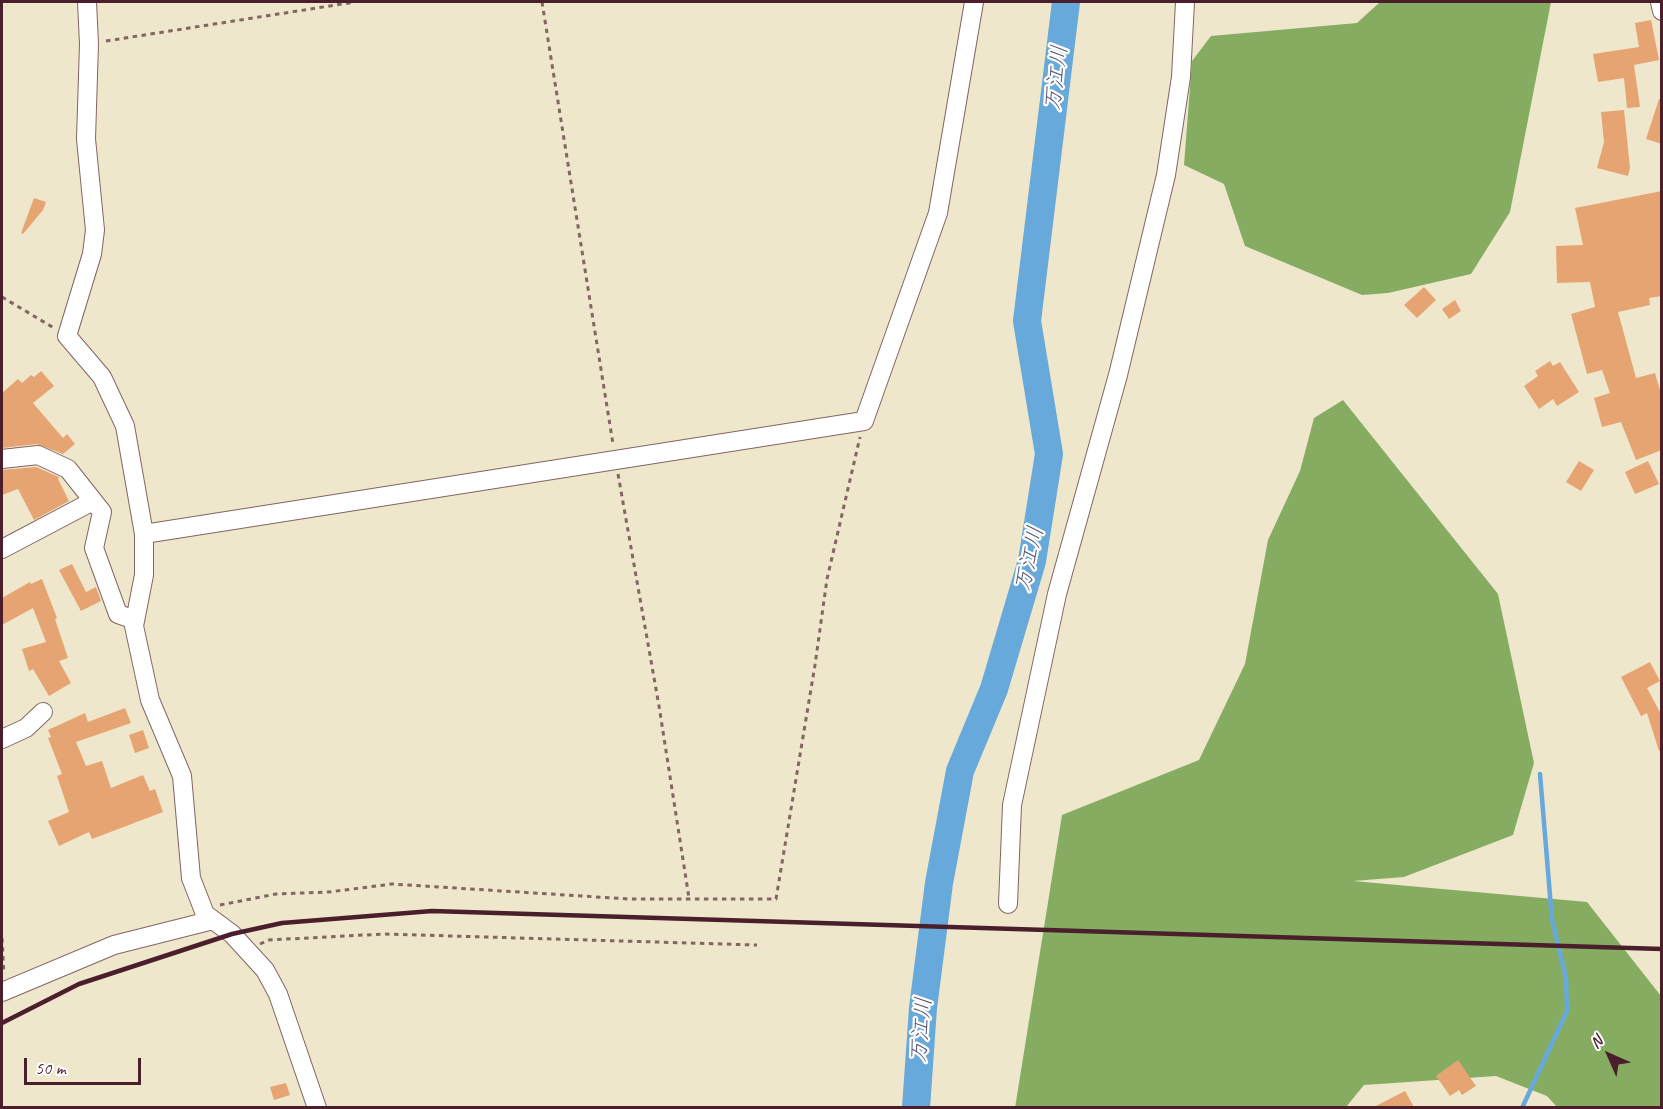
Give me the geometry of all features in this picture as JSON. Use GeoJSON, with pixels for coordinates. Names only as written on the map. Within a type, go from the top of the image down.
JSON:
{"type":"FeatureCollection","features":[{"type":"Feature","properties":{"kind":"street"},"geometry":{"type":"LineString","coordinates":[[87,2],[89,44],[86,139],[95,230],[92,254],[67,336],[102,377],[124,426],[144,534],[144,575],[134,626],[150,700],[182,776],[191,878],[209,917],[248,950],[265,970],[278,994],[318,1107]]}},
{"type":"Feature","properties":{"kind":"street"},"geometry":{"type":"LineString","coordinates":[[144,534],[864,421],[938,213],[974,2]]}},
{"type":"Feature","properties":{"kind":"street"},"geometry":{"type":"LineString","coordinates":[[1008,904],[1012,805],[1057,594],[1118,375],[1166,175],[1181,77],[1185,2]]}},
{"type":"Feature","properties":{"kind":"street"},"geometry":{"type":"LineString","coordinates":[[1660,2],[1662,12]]}},
{"type":"Feature","properties":{"kind":"street"},"geometry":{"type":"LineString","coordinates":[[2,459],[38,455],[68,469],[102,512],[94,548],[118,614],[135,620]]}},
{"type":"Feature","properties":{"kind":"street"},"geometry":{"type":"LineString","coordinates":[[2,549],[93,501]]}},
{"type":"Feature","properties":{"kind":"street"},"geometry":{"type":"LineString","coordinates":[[2,739],[26,728],[43,712]]}},
{"type":"Feature","properties":{"kind":"street"},"geometry":{"type":"LineString","coordinates":[[3,991],[114,945],[209,917]]}},
{"type":"Feature","properties":{"kind":"path"},"geometry":{"type":"LineString","coordinates":[[89,44],[355,2]]}},
{"type":"Feature","properties":{"kind":"path"},"geometry":{"type":"LineString","coordinates":[[2,297],[67,336]]}},
{"type":"Feature","properties":{"kind":"path"},"geometry":{"type":"LineString","coordinates":[[209,917],[221,904],[276,894],[329,892],[392,884],[629,899],[776,899],[827,579],[864,421]]}},
{"type":"Feature","properties":{"kind":"path"},"geometry":{"type":"LineString","coordinates":[[248,950],[269,940],[384,934],[757,945]]}},
{"type":"Feature","properties":{"kind":"path"},"geometry":{"type":"LineString","coordinates":[[2,938],[3,991]]}},
{"type":"Feature","properties":{"kind":"green space"},"geometry":{"type":"Polygon","coordinates":[[[1380,2],[1551,2],[1510,212],[1471,274],[1388,293],[1362,295],[1245,246],[1224,184],[1184,165],[1192,61],[1211,36],[1357,23],[1380,2]]]}},
{"type":"Feature","properties":{"kind":"green space"},"geometry":{"type":"Polygon","coordinates":[[[1343,400],[1498,594],[1534,763],[1513,835],[1404,877],[1353,881],[1587,902],[1661,996],[1661,1107],[1557,1107],[1547,1096],[1496,1076],[1364,1085],[1346,1107],[1015,1108],[1062,815],[1199,760],[1245,664],[1268,540],[1300,471],[1314,418],[1343,400]]]}},
{"type":"Feature","properties":{"kind":"building"},"geometry":{"type":"Polygon","coordinates":[[[1651,20],[1659,60],[1634,65],[1640,107],[1627,108],[1624,78],[1598,82],[1593,54],[1639,47],[1635,23],[1651,20]]]}},
{"type":"Feature","properties":{"kind":"building"},"geometry":{"type":"Polygon","coordinates":[[[1659,99],[1662,99],[1662,144],[1646,139],[1659,99]]]}},
{"type":"Feature","properties":{"kind":"building"},"geometry":{"type":"Polygon","coordinates":[[[1624,110],[1630,168],[1628,176],[1597,168],[1604,142],[1601,112],[1624,110]]]}},
{"type":"Feature","properties":{"kind":"building"},"geometry":{"type":"Polygon","coordinates":[[[1662,191],[1662,296],[1649,298],[1650,305],[1618,312],[1636,378],[1655,373],[1662,397],[1662,450],[1636,460],[1621,422],[1602,427],[1594,398],[1610,393],[1602,370],[1587,374],[1571,314],[1595,307],[1590,282],[1557,283],[1556,246],[1583,245],[1575,208],[1662,191]]]}},
{"type":"Feature","properties":{"kind":"building"},"geometry":{"type":"Polygon","coordinates":[[[34,198],[46,202],[43,210],[23,234],[21,233],[34,198]]]}},
{"type":"Feature","properties":{"kind":"building"},"geometry":{"type":"Polygon","coordinates":[[[1424,287],[1436,300],[1417,318],[1404,305],[1424,287]]]}},
{"type":"Feature","properties":{"kind":"building"},"geometry":{"type":"Polygon","coordinates":[[[1455,300],[1461,311],[1449,319],[1442,309],[1455,300]]]}},
{"type":"Feature","properties":{"kind":"building"},"geometry":{"type":"Polygon","coordinates":[[[1550,361],[1553,366],[1560,362],[1579,392],[1557,406],[1553,399],[1539,409],[1524,386],[1538,376],[1535,371],[1550,361]]]}},
{"type":"Feature","properties":{"kind":"building"},"geometry":{"type":"Polygon","coordinates":[[[41,371],[54,386],[33,403],[63,438],[67,434],[75,444],[63,454],[37,444],[2,448],[2,393],[18,379],[22,383],[31,375],[34,377],[41,371]]]}},
{"type":"Feature","properties":{"kind":"building"},"geometry":{"type":"Polygon","coordinates":[[[1579,461],[1594,470],[1581,491],[1566,482],[1579,461]]]}},
{"type":"Feature","properties":{"kind":"building"},"geometry":{"type":"Polygon","coordinates":[[[1648,461],[1659,484],[1635,494],[1625,472],[1648,461]]]}},
{"type":"Feature","properties":{"kind":"building"},"geometry":{"type":"Polygon","coordinates":[[[36,467],[59,477],[69,501],[34,520],[18,489],[2,495],[2,470],[36,467]]]}},
{"type":"Feature","properties":{"kind":"building"},"geometry":{"type":"Polygon","coordinates":[[[72,564],[86,592],[96,587],[101,601],[81,611],[59,570],[72,564]]]}},
{"type":"Feature","properties":{"kind":"building"},"geometry":{"type":"Polygon","coordinates":[[[42,579],[57,618],[55,619],[68,658],[59,661],[71,683],[49,696],[33,669],[29,671],[22,649],[46,642],[33,608],[2,625],[2,598],[30,582],[31,584],[42,579]]]}},
{"type":"Feature","properties":{"kind":"building"},"geometry":{"type":"Polygon","coordinates":[[[1650,662],[1660,681],[1647,688],[1662,716],[1662,751],[1659,751],[1647,713],[1641,716],[1621,677],[1650,662]]]}},
{"type":"Feature","properties":{"kind":"building"},"geometry":{"type":"Polygon","coordinates":[[[125,708],[131,723],[76,742],[86,766],[102,761],[111,788],[143,775],[150,791],[155,789],[163,812],[92,839],[89,832],[59,846],[48,821],[69,812],[57,776],[62,774],[48,738],[51,737],[48,730],[85,713],[88,722],[125,708]]]}},
{"type":"Feature","properties":{"kind":"building"},"geometry":{"type":"Polygon","coordinates":[[[143,730],[149,748],[135,753],[129,735],[143,730]]]}},
{"type":"Feature","properties":{"kind":"building"},"geometry":{"type":"Polygon","coordinates":[[[1458,1060],[1476,1086],[1462,1095],[1459,1090],[1450,1096],[1436,1076],[1458,1060]]]}},
{"type":"Feature","properties":{"kind":"building"},"geometry":{"type":"Polygon","coordinates":[[[286,1083],[290,1095],[274,1100],[270,1087],[286,1083]]]}},
{"type":"Feature","properties":{"kind":"building"},"geometry":{"type":"Polygon","coordinates":[[[1405,1091],[1414,1107],[1374,1107],[1405,1091]]]}},
{"type":"Feature","properties":{"kind":"waterway","name":"万江川"},"geometry":{"type":"LineString","coordinates":[[916,1108],[923,1008],[939,883],[960,771],[994,689],[1032,561],[1049,454],[1027,321],[1066,2]]}},
{"type":"Feature","properties":{"kind":"waterway"},"geometry":{"type":"LineString","coordinates":[[1522,1108],[1567,1011],[1566,978],[1552,920],[1540,774]]}},
{"type":"Feature","properties":{"kind":"railway"},"geometry":{"type":"LineString","coordinates":[[2,1023],[79,984],[232,934],[282,923],[432,911],[1662,949]]}}]}
